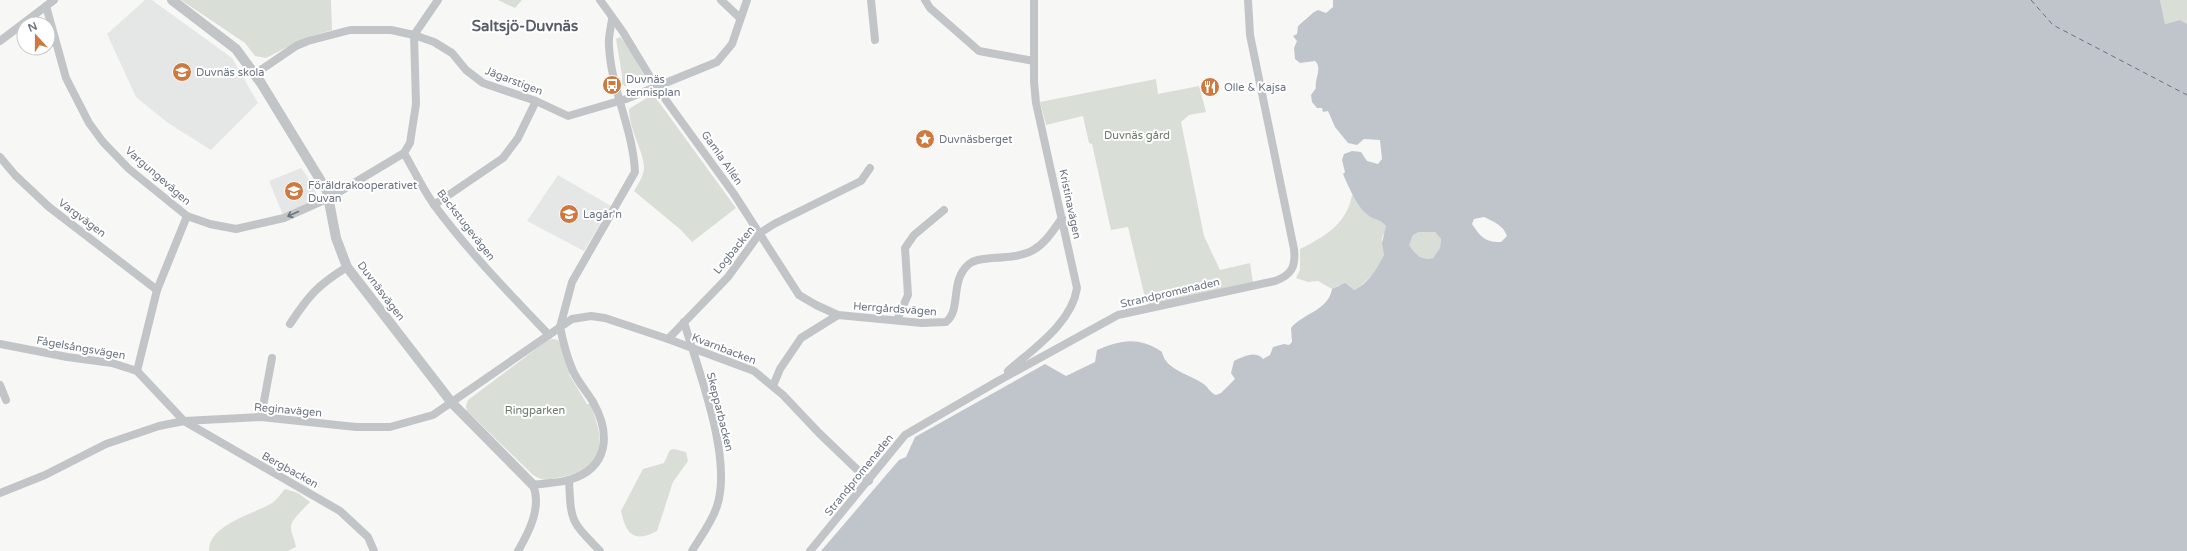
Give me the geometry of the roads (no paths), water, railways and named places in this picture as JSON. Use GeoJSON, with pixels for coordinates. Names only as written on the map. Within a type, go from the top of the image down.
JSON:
{"type":"FeatureCollection","features":[{"type":"Feature","properties":{"kind":"street"},"geometry":{"type":"LineString","coordinates":[[0,41],[54,0]]}},
{"type":"Feature","properties":{"kind":"street","name":"Duvnäsvägen"},"geometry":{"type":"LineString","coordinates":[[172,0],[236,49],[255,74],[316,172],[329,198],[336,238],[347,267],[452,403],[533,485]]}},
{"type":"Feature","properties":{"kind":"street"},"geometry":{"type":"LineString","coordinates":[[404,153],[410,143],[416,104],[414,35],[438,0]]}},
{"type":"Feature","properties":{"kind":"street","name":"Gamla Allén"},"geometry":{"type":"LineString","coordinates":[[600,0],[612,19],[623,32],[655,85],[700,146],[760,233],[799,295],[838,315]]}},
{"type":"Feature","properties":{"kind":"street"},"geometry":{"type":"LineString","coordinates":[[721,0],[740,18]]}},
{"type":"Feature","properties":{"kind":"street","name":"Jägarstigen"},"geometry":{"type":"LineString","coordinates":[[255,74],[296,46],[350,30],[375,29],[414,35],[434,42],[452,54],[466,70],[483,83],[536,101],[568,116],[619,101],[655,85],[717,62],[732,44],[747,0]]}},
{"type":"Feature","properties":{"kind":"street"},"geometry":{"type":"LineString","coordinates":[[871,0],[875,40]]}},
{"type":"Feature","properties":{"kind":"street"},"geometry":{"type":"LineString","coordinates":[[925,0],[930,8],[979,51],[1034,61]]}},
{"type":"Feature","properties":{"kind":"street","name":"Kristinavägen"},"geometry":{"type":"LineString","coordinates":[[998,381],[1047,336],[1067,314],[1075,300],[1077,288],[1036,103],[1034,0]]}},
{"type":"Feature","properties":{"kind":"street","name":"Strandpromenaden"},"geometry":{"type":"LineString","coordinates":[[810,551],[869,481],[905,435],[998,381],[1118,316],[1275,281],[1287,276],[1292,271],[1295,260],[1294,249],[1250,35],[1248,0]]}},
{"type":"Feature","properties":{"kind":"street","name":"Vargungevägen"},"geometry":{"type":"LineString","coordinates":[[46,6],[66,78],[89,123],[103,142],[129,169],[187,216],[210,224],[236,229],[284,218],[329,198],[404,153]]}},
{"type":"Feature","properties":{"kind":"street"},"geometry":{"type":"LineString","coordinates":[[518,551],[525,539],[537,504],[537,494],[533,485],[569,480],[582,474],[600,459],[604,450],[605,440],[599,416],[593,403],[574,372],[560,327],[572,282],[635,172],[634,156],[619,101],[608,46],[612,19]]}},
{"type":"Feature","properties":{"kind":"street"},"geometry":{"type":"LineString","coordinates":[[434,205],[503,158],[518,138],[536,101]]}},
{"type":"Feature","properties":{"kind":"street","name":"Backstugevägen"},"geometry":{"type":"LineString","coordinates":[[404,153],[434,205],[489,273],[549,335]]}},
{"type":"Feature","properties":{"kind":"street","name":"Vargvägen"},"geometry":{"type":"LineString","coordinates":[[0,157],[15,175],[49,207],[157,290]]}},
{"type":"Feature","properties":{"kind":"street","name":"Logbacken"},"geometry":{"type":"LineString","coordinates":[[668,339],[728,277],[760,233],[774,224],[861,181],[870,168]]}},
{"type":"Feature","properties":{"kind":"street"},"geometry":{"type":"LineString","coordinates":[[897,320],[908,295],[905,248],[914,235],[944,210]]}},
{"type":"Feature","properties":{"kind":"street"},"geometry":{"type":"LineString","coordinates":[[137,371],[157,290],[187,216]]}},
{"type":"Feature","properties":{"kind":"street","name":"Herrgårdsvägen"},"geometry":{"type":"LineString","coordinates":[[773,386],[780,369],[801,338],[838,315],[939,323],[946,322],[954,309],[958,280],[968,264],[981,259],[1019,256],[1036,250],[1044,243],[1062,218]]}},
{"type":"Feature","properties":{"kind":"street"},"geometry":{"type":"LineString","coordinates":[[290,324],[305,301],[322,283],[347,267]]}},
{"type":"Feature","properties":{"kind":"street","name":"Kvarnbacken"},"geometry":{"type":"LineString","coordinates":[[560,327],[572,319],[592,316],[605,318],[668,339],[754,371],[773,386],[869,481]]}},
{"type":"Feature","properties":{"kind":"street","name":"Skepparbacken"},"geometry":{"type":"LineString","coordinates":[[684,322],[710,412],[720,454],[721,472],[717,506],[692,551]]}},
{"type":"Feature","properties":{"kind":"street","name":"Reginavägen"},"geometry":{"type":"LineString","coordinates":[[0,493],[45,475],[106,444],[159,426],[184,422],[260,417],[356,427],[390,427],[433,415],[560,327]]}},
{"type":"Feature","properties":{"kind":"street","name":"Fågelsångsvägen"},"geometry":{"type":"LineString","coordinates":[[0,344],[67,357],[112,363],[137,371],[184,422]]}},
{"type":"Feature","properties":{"kind":"street"},"geometry":{"type":"LineString","coordinates":[[260,417],[272,358]]}},
{"type":"Feature","properties":{"kind":"street"},"geometry":{"type":"LineString","coordinates":[[0,385],[6,400]]}},
{"type":"Feature","properties":{"kind":"street","name":"Bergbacken"},"geometry":{"type":"LineString","coordinates":[[184,422],[340,511],[368,537],[374,551]]}},
{"type":"Feature","properties":{"kind":"street"},"geometry":{"type":"LineString","coordinates":[[569,480],[571,514],[575,525],[600,551]]}},
{"type":"Feature","properties":{"kind":"place","name":"Duvnäs skola"},"geometry":{"type":"Point","coordinates":[182,72]}},
{"type":"Feature","properties":{"kind":"place","name":"Duvnäs tennisplan"},"geometry":{"type":"Point","coordinates":[612,85]}},
{"type":"Feature","properties":{"kind":"place","name":"Olle & Kajsa"},"geometry":{"type":"Point","coordinates":[1210,87]}},
{"type":"Feature","properties":{"kind":"place","name":"Duvnäsberget"},"geometry":{"type":"Point","coordinates":[925,139]}},
{"type":"Feature","properties":{"kind":"place","name":"Föräldrakooperativet Duvan"},"geometry":{"type":"Point","coordinates":[294,191]}},
{"type":"Feature","properties":{"kind":"place","name":"Lagår'n"},"geometry":{"type":"Point","coordinates":[569,214]}},
{"type":"Feature","properties":{"kind":"district","name":"Saltsjö-Duvnäs"},"geometry":{"type":"Point","coordinates":[525,26]}},
{"type":"Feature","properties":{"kind":"park label","name":"Duvnäs gård"},"geometry":{"type":"Point","coordinates":[1137,135]}},
{"type":"Feature","properties":{"kind":"park label","name":"Ringparken"},"geometry":{"type":"Point","coordinates":[535,410]}}]}
